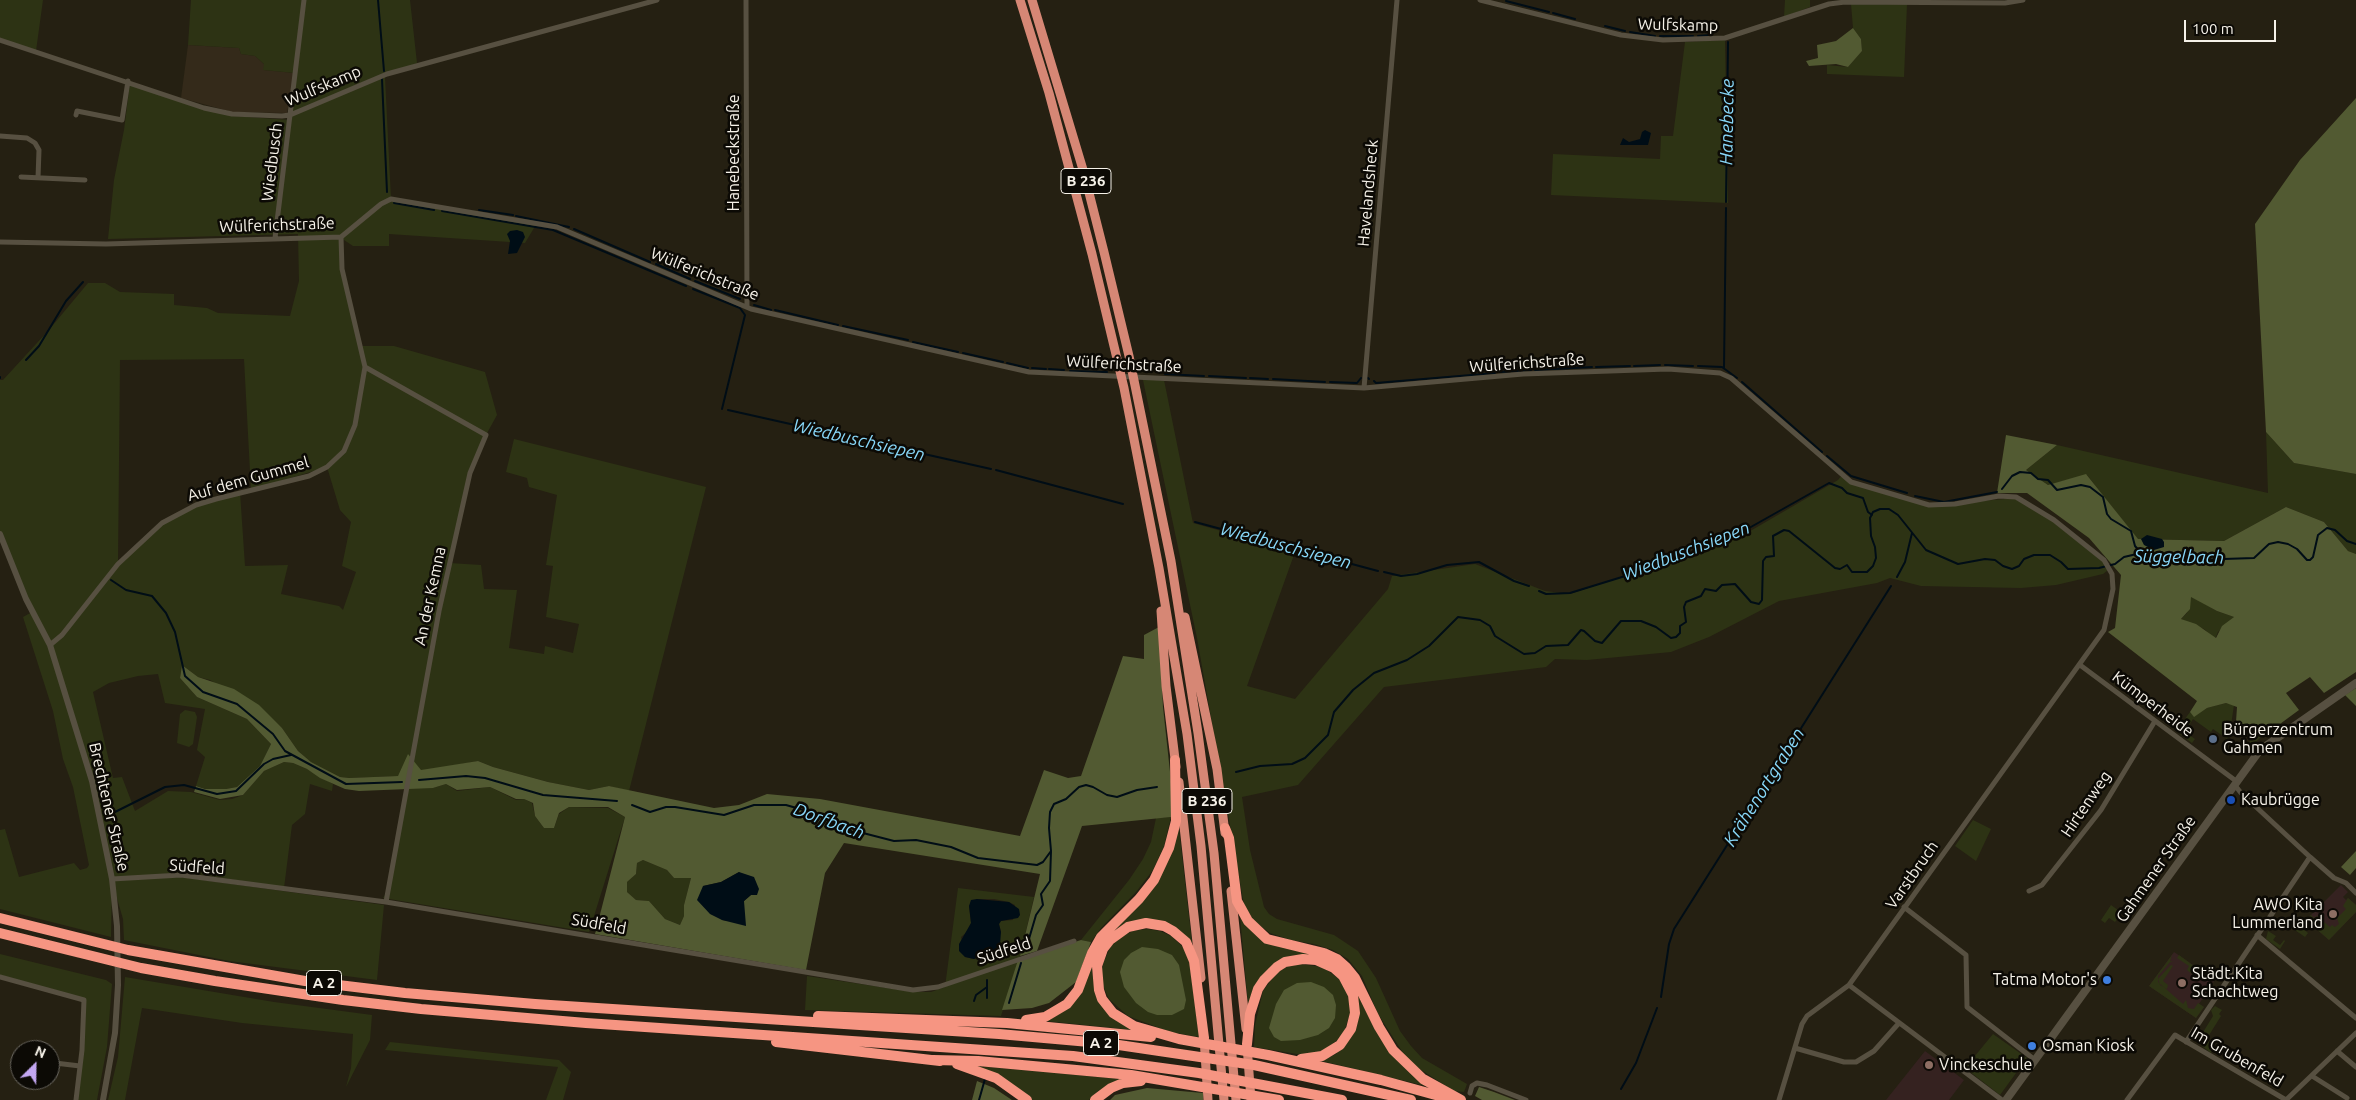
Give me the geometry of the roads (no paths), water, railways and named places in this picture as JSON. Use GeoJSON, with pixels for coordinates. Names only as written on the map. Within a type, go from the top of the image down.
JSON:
{"type":"FeatureCollection","features":[{"type":"Feature","properties":{"kind":"highway","name":"B 236"},"geometry":{"type":"LineString","coordinates":[[1020,0],[1069,164],[1124,388],[1159,568],[1188,742],[1206,889],[1224,1098]]}},
{"type":"Feature","properties":{"kind":"highway","name":"B 236"},"geometry":{"type":"LineString","coordinates":[[1032,0],[1084,173],[1131,365],[1171,561],[1198,733],[1214,853],[1236,1099]]}},
{"type":"Feature","properties":{"kind":"highway"},"geometry":{"type":"LineString","coordinates":[[1171,561],[1191,640],[1217,769],[1248,1044],[1251,1100]]}},
{"type":"Feature","properties":{"kind":"highway"},"geometry":{"type":"LineString","coordinates":[[1159,568],[1158,593],[1162,618],[1166,686],[1194,904],[1208,1097]]}},
{"type":"Feature","properties":{"kind":"highway"},"geometry":{"type":"LineString","coordinates":[[1007,1023],[1045,1017],[1067,1004],[1078,990],[1092,953],[1101,937],[1139,899],[1154,880],[1170,848],[1176,822],[1175,760]]}},
{"type":"Feature","properties":{"kind":"highway"},"geometry":{"type":"LineString","coordinates":[[1225,828],[1229,838],[1237,902],[1248,921],[1267,939],[1324,953],[1337,959],[1356,978],[1379,1028],[1393,1050],[1423,1079],[1461,1100]]}},
{"type":"Feature","properties":{"kind":"highway","name":"A 2"},"geometry":{"type":"LineString","coordinates":[[0,918],[128,950],[305,981],[498,1001],[999,1034],[1121,1046],[1254,1066],[1411,1100]]}},
{"type":"Feature","properties":{"kind":"highway"},"geometry":{"type":"LineString","coordinates":[[1179,1039],[1134,1026],[1114,1012],[1102,998],[1097,982],[1099,959],[1110,940],[1128,927],[1146,923],[1164,926],[1186,942],[1194,962],[1204,1038]]}},
{"type":"Feature","properties":{"kind":"highway","name":"A 2"},"geometry":{"type":"LineString","coordinates":[[0,933],[141,968],[325,998],[449,1012],[1073,1056],[1199,1073],[1342,1100]]}},
{"type":"Feature","properties":{"kind":"highway"},"geometry":{"type":"LineString","coordinates":[[1248,1044],[1250,1014],[1255,996],[1270,972],[1285,962],[1303,959],[1316,960],[1334,968],[1350,986],[1355,1004],[1353,1022],[1347,1036],[1332,1051],[1314,1058],[1302,1059],[1268,1055]]}},
{"type":"Feature","properties":{"kind":"highway"},"geometry":{"type":"LineString","coordinates":[[787,1021],[811,1016],[1007,1023],[1179,1039],[1268,1055],[1381,1080],[1454,1100]]}},
{"type":"Feature","properties":{"kind":"highway"},"geometry":{"type":"LineString","coordinates":[[743,1034],[769,1041],[933,1060],[960,1065],[984,1072],[1006,1084],[1027,1100]]}},
{"type":"Feature","properties":{"kind":"highway"},"geometry":{"type":"LineString","coordinates":[[933,1060],[945,1058],[1069,1068],[1172,1081],[1279,1100]]}},
{"type":"Feature","properties":{"kind":"highway"},"geometry":{"type":"LineString","coordinates":[[1095,1100],[1106,1090],[1123,1083],[1172,1081]]}},
{"type":"Feature","properties":{"kind":"main road","name":"Gahmener Straße"},"geometry":{"type":"LineString","coordinates":[[2006,1100],[2260,750],[2267,743],[2356,683]]}},
{"type":"Feature","properties":{"kind":"street","name":"Wiedbusch"},"geometry":{"type":"LineString","coordinates":[[275,238],[304,0]]}},
{"type":"Feature","properties":{"kind":"street","name":"Wulfskamp"},"geometry":{"type":"LineString","coordinates":[[0,40],[128,81],[204,108],[232,114],[290,115],[387,74],[657,0]]}},
{"type":"Feature","properties":{"kind":"street","name":"Hanebeckstraße"},"geometry":{"type":"LineString","coordinates":[[746,0],[747,307]]}},
{"type":"Feature","properties":{"kind":"street","name":"Havelandsheck"},"geometry":{"type":"LineString","coordinates":[[1364,388],[1396,0]]}},
{"type":"Feature","properties":{"kind":"street","name":"Wulfskamp"},"geometry":{"type":"LineString","coordinates":[[1480,0],[1621,35],[1663,40],[1725,38],[1829,4],[1844,2],[1993,3],[2023,0]]}},
{"type":"Feature","properties":{"kind":"street"},"geometry":{"type":"LineString","coordinates":[[76,116],[78,111],[122,120],[128,81]]}},
{"type":"Feature","properties":{"kind":"street"},"geometry":{"type":"LineString","coordinates":[[0,136],[26,138],[35,143],[39,150],[38,178]]}},
{"type":"Feature","properties":{"kind":"street"},"geometry":{"type":"LineString","coordinates":[[21,177],[85,180]]}},
{"type":"Feature","properties":{"kind":"street","name":"Wülferichstraße"},"geometry":{"type":"LineString","coordinates":[[0,242],[106,244],[341,237],[381,204],[391,199],[537,223],[566,230],[747,307],[1029,372],[1364,388],[1523,374],[1668,369],[1720,372],[1731,378],[1851,482],[1929,505],[1955,504],[2000,496],[2016,498],[2068,530],[2104,560],[2110,569],[2113,589],[2104,630],[2080,665]]}},
{"type":"Feature","properties":{"kind":"street","name":"Auf dem Gummel"},"geometry":{"type":"LineString","coordinates":[[50,645],[62,635],[118,564],[162,523],[202,503],[300,479],[322,470],[339,457],[348,445],[355,425],[365,367],[342,269],[341,237]]}},
{"type":"Feature","properties":{"kind":"street","name":"An der Kemna"},"geometry":{"type":"LineString","coordinates":[[365,367],[486,435],[470,474],[439,611],[386,902]]}},
{"type":"Feature","properties":{"kind":"street","name":"Brechtener Straße"},"geometry":{"type":"LineString","coordinates":[[0,534],[32,612],[50,645],[92,781],[112,879],[118,926],[118,985],[112,1061],[103,1100]]}},
{"type":"Feature","properties":{"kind":"street","name":"Kümperheide"},"geometry":{"type":"LineString","coordinates":[[2080,665],[2235,782]]}},
{"type":"Feature","properties":{"kind":"street","name":"Varstbruch"},"geometry":{"type":"LineString","coordinates":[[1779,1100],[1802,1024],[1807,1016],[1849,985],[2080,665]]}},
{"type":"Feature","properties":{"kind":"street","name":"Hirtenweg"},"geometry":{"type":"LineString","coordinates":[[2029,891],[2042,885],[2101,810],[2155,721]]}},
{"type":"Feature","properties":{"kind":"street"},"geometry":{"type":"LineString","coordinates":[[2235,782],[2241,793],[2310,857],[2334,878],[2346,883],[2356,893]]}},
{"type":"Feature","properties":{"kind":"street"},"geometry":{"type":"LineString","coordinates":[[2186,1042],[2310,857]]}},
{"type":"Feature","properties":{"kind":"street","name":"Südfeld"},"geometry":{"type":"LineString","coordinates":[[112,879],[188,876],[386,902],[913,990],[938,987],[1074,941]]}},
{"type":"Feature","properties":{"kind":"street"},"geometry":{"type":"LineString","coordinates":[[1904,908],[1966,954],[1966,1007],[2035,1060]]}},
{"type":"Feature","properties":{"kind":"street"},"geometry":{"type":"LineString","coordinates":[[2257,935],[2356,1018]]}},
{"type":"Feature","properties":{"kind":"street"},"geometry":{"type":"LineString","coordinates":[[0,977],[84,1000],[76,1100]]}},
{"type":"Feature","properties":{"kind":"street"},"geometry":{"type":"LineString","coordinates":[[1849,985],[2002,1100]]}},
{"type":"Feature","properties":{"kind":"street"},"geometry":{"type":"LineString","coordinates":[[1795,1048],[1844,1062],[1856,1062],[1874,1051],[1899,1023]]}},
{"type":"Feature","properties":{"kind":"street"},"geometry":{"type":"LineString","coordinates":[[2286,1100],[2356,1033]]}},
{"type":"Feature","properties":{"kind":"street","name":"Im Grubenfeld"},"geometry":{"type":"LineString","coordinates":[[2127,1100],[2175,1035],[2286,1100]]}},
{"type":"Feature","properties":{"kind":"street"},"geometry":{"type":"LineString","coordinates":[[2337,1051],[2356,1067]]}},
{"type":"Feature","properties":{"kind":"street"},"geometry":{"type":"LineString","coordinates":[[60,1064],[80,1066]]}},
{"type":"Feature","properties":{"kind":"street"},"geometry":{"type":"LineString","coordinates":[[2312,1076],[2346,1098]]}},
{"type":"Feature","properties":{"kind":"street"},"geometry":{"type":"LineString","coordinates":[[1470,1093],[1472,1086],[1477,1083],[1487,1084],[1526,1100]]}},
{"type":"Feature","properties":{"kind":"waterway","name":"Wiedbuschsiepen"},"geometry":{"type":"LineString","coordinates":[[378,0],[384,71]]}},
{"type":"Feature","properties":{"kind":"waterway","name":"Hanebecke"},"geometry":{"type":"LineString","coordinates":[[1506,1],[1549,12]]}},
{"type":"Feature","properties":{"kind":"waterway","name":"Hanebecke"},"geometry":{"type":"LineString","coordinates":[[1553,13],[1575,19]]}},
{"type":"Feature","properties":{"kind":"waterway","name":"Hanebecke"},"geometry":{"type":"LineString","coordinates":[[1605,26],[1625,31]]}},
{"type":"Feature","properties":{"kind":"waterway","name":"Hanebecke"},"geometry":{"type":"LineString","coordinates":[[1630,32],[1655,36]]}},
{"type":"Feature","properties":{"kind":"waterway","name":"Hanebecke"},"geometry":{"type":"LineString","coordinates":[[1698,36],[1710,35]]}},
{"type":"Feature","properties":{"kind":"waterway","name":"Hanebecke"},"geometry":{"type":"LineString","coordinates":[[1660,36],[1693,36]]}},
{"type":"Feature","properties":{"kind":"waterway","name":"Hanebecke"},"geometry":{"type":"LineString","coordinates":[[1726,202],[1728,42]]}},
{"type":"Feature","properties":{"kind":"waterway","name":"Wiedbuschsiepen"},"geometry":{"type":"LineString","coordinates":[[382,79],[387,192]]}},
{"type":"Feature","properties":{"kind":"waterway","name":"Wiedbuschsiepen"},"geometry":{"type":"LineString","coordinates":[[394,203],[434,210]]}},
{"type":"Feature","properties":{"kind":"waterway","name":"Hanebecke"},"geometry":{"type":"LineString","coordinates":[[1724,368],[1726,208]]}},
{"type":"Feature","properties":{"kind":"waterway"},"geometry":{"type":"LineString","coordinates":[[479,210],[513,215]]}},
{"type":"Feature","properties":{"kind":"waterway","name":"Wiedbuschsiepen"},"geometry":{"type":"LineString","coordinates":[[442,211],[553,230],[686,286]]}},
{"type":"Feature","properties":{"kind":"waterway"},"geometry":{"type":"LineString","coordinates":[[516,216],[569,227]]}},
{"type":"Feature","properties":{"kind":"waterway"},"geometry":{"type":"LineString","coordinates":[[574,229],[650,262]]}},
{"type":"Feature","properties":{"kind":"waterway"},"geometry":{"type":"LineString","coordinates":[[656,264],[690,279]]}},
{"type":"Feature","properties":{"kind":"waterway"},"geometry":{"type":"LineString","coordinates":[[695,281],[740,299]]}},
{"type":"Feature","properties":{"kind":"waterway"},"geometry":{"type":"LineString","coordinates":[[26,360],[39,346],[66,301],[83,282]]}},
{"type":"Feature","properties":{"kind":"waterway","name":"Wiedbuschsiepen"},"geometry":{"type":"LineString","coordinates":[[693,289],[740,308],[745,315],[722,409]]}},
{"type":"Feature","properties":{"kind":"waterway"},"geometry":{"type":"LineString","coordinates":[[754,305],[771,310]]}},
{"type":"Feature","properties":{"kind":"waterway"},"geometry":{"type":"LineString","coordinates":[[775,310],[838,325]]}},
{"type":"Feature","properties":{"kind":"waterway"},"geometry":{"type":"LineString","coordinates":[[843,326],[908,340]]}},
{"type":"Feature","properties":{"kind":"waterway"},"geometry":{"type":"LineString","coordinates":[[913,342],[958,352]]}},
{"type":"Feature","properties":{"kind":"waterway"},"geometry":{"type":"LineString","coordinates":[[963,353],[1003,362]]}},
{"type":"Feature","properties":{"kind":"waterway"},"geometry":{"type":"LineString","coordinates":[[1007,363],[1028,368]]}},
{"type":"Feature","properties":{"kind":"waterway"},"geometry":{"type":"LineString","coordinates":[[1634,366],[1660,365]]}},
{"type":"Feature","properties":{"kind":"waterway"},"geometry":{"type":"LineString","coordinates":[[1665,365],[1693,366]]}},
{"type":"Feature","properties":{"kind":"waterway"},"geometry":{"type":"LineString","coordinates":[[1596,367],[1630,366]]}},
{"type":"Feature","properties":{"kind":"waterway"},"geometry":{"type":"LineString","coordinates":[[1698,366],[1722,367],[1737,378]]}},
{"type":"Feature","properties":{"kind":"waterway"},"geometry":{"type":"LineString","coordinates":[[1535,370],[1592,367]]}},
{"type":"Feature","properties":{"kind":"waterway"},"geometry":{"type":"LineString","coordinates":[[1032,368],[1046,369]]}},
{"type":"Feature","properties":{"kind":"waterway"},"geometry":{"type":"LineString","coordinates":[[1049,369],[1064,370]]}},
{"type":"Feature","properties":{"kind":"waterway"},"geometry":{"type":"LineString","coordinates":[[1500,372],[1531,370]]}},
{"type":"Feature","properties":{"kind":"waterway"},"geometry":{"type":"LineString","coordinates":[[1070,371],[1107,372]]}},
{"type":"Feature","properties":{"kind":"waterway"},"geometry":{"type":"LineString","coordinates":[[1374,381],[1376,383],[1495,373]]}},
{"type":"Feature","properties":{"kind":"waterway"},"geometry":{"type":"LineString","coordinates":[[1165,374],[1204,376]]}},
{"type":"Feature","properties":{"kind":"waterway"},"geometry":{"type":"LineString","coordinates":[[1209,376],[1246,378]]}},
{"type":"Feature","properties":{"kind":"waterway"},"geometry":{"type":"LineString","coordinates":[[1250,378],[1268,379]]}},
{"type":"Feature","properties":{"kind":"waterway"},"geometry":{"type":"LineString","coordinates":[[1330,382],[1357,383],[1361,378]]}},
{"type":"Feature","properties":{"kind":"waterway"},"geometry":{"type":"LineString","coordinates":[[1273,379],[1325,382]]}},
{"type":"Feature","properties":{"kind":"waterway"},"geometry":{"type":"LineString","coordinates":[[1742,382],[1822,452]]}},
{"type":"Feature","properties":{"kind":"waterway","name":"Wiedbuschsiepen"},"geometry":{"type":"LineString","coordinates":[[728,410],[991,469]]}},
{"type":"Feature","properties":{"kind":"waterway"},"geometry":{"type":"LineString","coordinates":[[1827,456],[1851,476],[1907,493]]}},
{"type":"Feature","properties":{"kind":"waterway","name":"Wiedbuschsiepen"},"geometry":{"type":"LineString","coordinates":[[996,470],[1123,504]]}},
{"type":"Feature","properties":{"kind":"waterway"},"geometry":{"type":"LineString","coordinates":[[2002,489],[2012,476],[2020,472],[2031,473],[2038,479],[2048,480],[2057,490],[2081,485],[2090,487],[2103,497],[2107,514],[2111,519],[2131,531],[2135,546],[2141,553]]}},
{"type":"Feature","properties":{"kind":"waterway","name":"Wiedbuschsiepen"},"geometry":{"type":"LineString","coordinates":[[1539,591],[1546,594],[1570,593],[1674,561],[1742,532],[1829,483],[1842,488],[1847,493],[1863,498],[1868,512],[1872,515]]}},
{"type":"Feature","properties":{"kind":"waterway"},"geometry":{"type":"LineString","coordinates":[[1915,496],[1944,502],[1997,492]]}},
{"type":"Feature","properties":{"kind":"waterway","name":"Süggelbach"},"geometry":{"type":"LineString","coordinates":[[1236,772],[1260,766],[1292,764],[1305,758],[1328,735],[1334,712],[1353,690],[1374,673],[1407,660],[1429,646],[1458,617],[1480,620],[1490,626],[1495,636],[1524,654],[1535,653],[1546,646],[1568,645],[1581,630],[1595,641],[1602,643],[1621,621],[1641,621],[1656,627],[1671,638],[1676,637],[1680,633],[1680,626],[1686,622],[1684,607],[1686,602],[1701,596],[1705,589],[1716,591],[1722,585],[1735,584],[1751,602],[1759,604],[1762,600],[1763,561],[1766,557],[1774,556],[1773,536],[1784,530],[1789,531],[1835,568],[1840,569],[1847,565],[1852,572],[1867,572],[1873,566],[1876,558],[1871,536],[1870,518],[1873,512],[1880,509],[1889,509],[1898,515],[1926,550],[1958,564],[1985,559],[1995,560],[2003,566],[2012,569],[2019,566],[2024,559],[2034,555],[2050,555],[2068,569],[2099,568],[2115,564],[2124,557],[2141,553],[2160,559],[2254,558],[2269,544],[2278,542],[2288,544],[2297,549],[2307,560],[2310,560],[2313,557],[2318,535],[2327,528],[2335,530],[2347,541],[2356,544]]}},
{"type":"Feature","properties":{"kind":"waterway","name":"Wiedbuschsiepen"},"geometry":{"type":"LineString","coordinates":[[1195,522],[1378,571]]}},
{"type":"Feature","properties":{"kind":"waterway","name":"Krähenortgraben"},"geometry":{"type":"LineString","coordinates":[[1897,577],[1905,562],[1912,533]]}},
{"type":"Feature","properties":{"kind":"waterway","name":"Wiedbuschsiepen"},"geometry":{"type":"LineString","coordinates":[[1384,572],[1401,576],[1417,574],[1447,565],[1479,562],[1514,581],[1529,586]]}},
{"type":"Feature","properties":{"kind":"waterway","name":"Dorfbach"},"geometry":{"type":"LineString","coordinates":[[111,580],[126,590],[152,596],[166,613],[175,632],[185,676],[203,692],[237,704],[273,734],[285,751],[346,784],[402,782]]}},
{"type":"Feature","properties":{"kind":"waterway","name":"Krähenortgraben"},"geometry":{"type":"LineString","coordinates":[[1661,997],[1669,944],[1674,929],[1891,586]]}},
{"type":"Feature","properties":{"kind":"waterway"},"geometry":{"type":"LineString","coordinates":[[113,813],[165,787],[184,785],[217,794],[236,791],[264,764],[273,759],[291,755]]}},
{"type":"Feature","properties":{"kind":"waterway","name":"Dorfbach"},"geometry":{"type":"LineString","coordinates":[[419,780],[466,776],[485,778],[543,795],[617,801]]}},
{"type":"Feature","properties":{"kind":"waterway","name":"Süggelbach"},"geometry":{"type":"LineString","coordinates":[[1026,949],[1036,915],[1043,905],[1041,894],[1050,881],[1051,851],[1049,828],[1050,812],[1054,804],[1066,799],[1079,787],[1086,785],[1107,795],[1117,797],[1137,790],[1157,787]]}},
{"type":"Feature","properties":{"kind":"waterway","name":"Dorfbach"},"geometry":{"type":"LineString","coordinates":[[632,805],[650,812],[666,807],[675,807],[724,815],[754,805],[786,805],[835,819],[854,833],[863,833],[894,841],[916,840],[951,847],[978,858],[1037,865],[1043,862],[1051,851]]}},
{"type":"Feature","properties":{"kind":"waterway","name":"Süggelbach"},"geometry":{"type":"LineString","coordinates":[[1009,1003],[1021,963]]}},
{"type":"Feature","properties":{"kind":"waterway"},"geometry":{"type":"LineString","coordinates":[[987,980],[987,998]]}},
{"type":"Feature","properties":{"kind":"waterway"},"geometry":{"type":"LineString","coordinates":[[974,1001],[976,995],[987,987]]}},
{"type":"Feature","properties":{"kind":"waterway","name":"Krähenortgraben"},"geometry":{"type":"LineString","coordinates":[[1621,1089],[1636,1063],[1657,1008]]}},
{"type":"Feature","properties":{"kind":"waterway","name":"Süggelbach"},"geometry":{"type":"LineString","coordinates":[[979,1100],[985,1079]]}},
{"type":"Feature","properties":{"kind":"place","name":"Bürgerzentrum Gahmen"},"geometry":{"type":"Point","coordinates":[2213,739]}},
{"type":"Feature","properties":{"kind":"place","name":"Kaubrügge"},"geometry":{"type":"Point","coordinates":[2231,800]}},
{"type":"Feature","properties":{"kind":"place","name":"AWO Kita Lummerland"},"geometry":{"type":"Point","coordinates":[2333,914]}},
{"type":"Feature","properties":{"kind":"place","name":"Tatma Motor's"},"geometry":{"type":"Point","coordinates":[2107,980]}},
{"type":"Feature","properties":{"kind":"place","name":"Städt.Kita Schachtweg"},"geometry":{"type":"Point","coordinates":[2182,983]}},
{"type":"Feature","properties":{"kind":"place","name":"Osman Kiosk"},"geometry":{"type":"Point","coordinates":[2032,1046]}},
{"type":"Feature","properties":{"kind":"place","name":"Vinckeschule"},"geometry":{"type":"Point","coordinates":[1929,1065]}}]}
